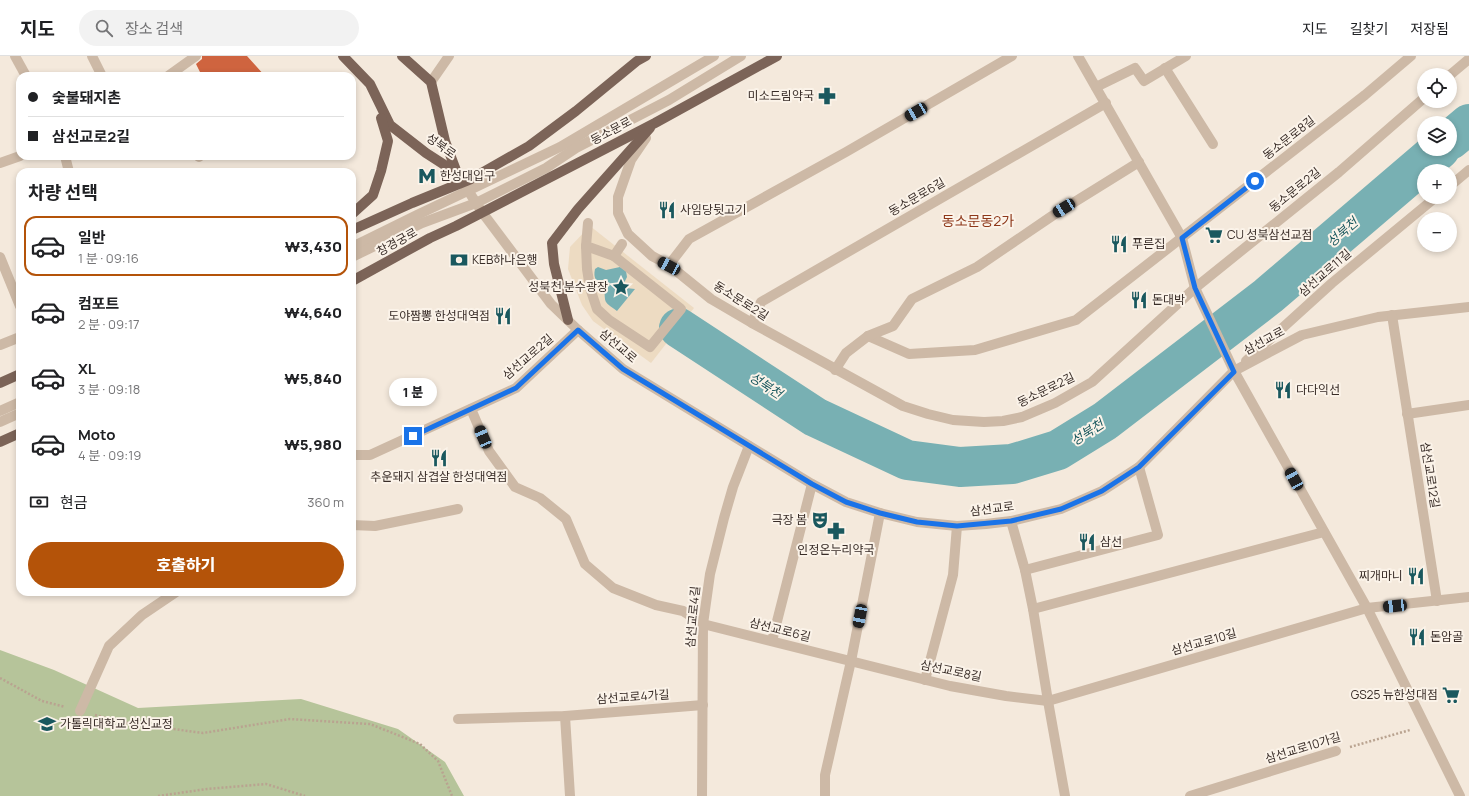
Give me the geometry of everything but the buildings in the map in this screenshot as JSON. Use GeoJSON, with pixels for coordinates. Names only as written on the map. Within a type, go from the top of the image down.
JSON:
{"type":"FeatureCollection","features":[{"type":"Feature","properties":{"kind":"main road","name":"성북로"},"geometry":{"type":"LineString","coordinates":[[343,56],[370,84],[390,125],[460,178]]}},
{"type":"Feature","properties":{"kind":"main road"},"geometry":{"type":"LineString","coordinates":[[402,56],[431,82]]}},
{"type":"Feature","properties":{"kind":"main road","name":"동소문로"},"geometry":{"type":"LineString","coordinates":[[456,226],[655,123],[777,56]]}},
{"type":"Feature","properties":{"kind":"main road"},"geometry":{"type":"LineString","coordinates":[[356,228],[430,195],[460,178],[470,179],[529,146],[576,112],[639,58]]}},
{"type":"Feature","properties":{"kind":"main road","name":"성북로"},"geometry":{"type":"LineString","coordinates":[[431,82],[445,141],[460,178]]}},
{"type":"Feature","properties":{"kind":"main road"},"geometry":{"type":"LineString","coordinates":[[356,210],[373,195],[381,171],[388,141],[370,84]]}},
{"type":"Feature","properties":{"kind":"main road"},"geometry":{"type":"LineString","coordinates":[[568,320],[554,264],[552,244],[578,209],[655,123]]}},
{"type":"Feature","properties":{"kind":"main road","name":"창경궁로"},"geometry":{"type":"LineString","coordinates":[[356,280],[430,238],[456,226]]}},
{"type":"Feature","properties":{"kind":"main road"},"geometry":{"type":"LineString","coordinates":[[0,383],[16,376]]}},
{"type":"Feature","properties":{"kind":"main road"},"geometry":{"type":"LineString","coordinates":[[0,442],[16,435]]}},
{"type":"Feature","properties":{"kind":"street"},"geometry":{"type":"LineString","coordinates":[[15,56],[24,72]]}},
{"type":"Feature","properties":{"kind":"street"},"geometry":{"type":"LineString","coordinates":[[92,56],[100,72]]}},
{"type":"Feature","properties":{"kind":"street"},"geometry":{"type":"LineString","coordinates":[[174,72],[196,56]]}},
{"type":"Feature","properties":{"kind":"street"},"geometry":{"type":"LineString","coordinates":[[431,82],[449,56]]}},
{"type":"Feature","properties":{"kind":"street"},"geometry":{"type":"LineString","coordinates":[[356,245],[560,147],[714,56]]}},
{"type":"Feature","properties":{"kind":"street"},"geometry":{"type":"LineString","coordinates":[[356,255],[422,223],[476,203],[546,168],[576,148],[669,100],[741,56]]}},
{"type":"Feature","properties":{"kind":"street"},"geometry":{"type":"LineString","coordinates":[[669,266],[689,240],[846,152],[1012,56]]}},
{"type":"Feature","properties":{"kind":"street"},"geometry":{"type":"LineString","coordinates":[[1078,56],[1182,238],[1195,288],[1227,358],[1367,608],[1460,796]]}},
{"type":"Feature","properties":{"kind":"street"},"geometry":{"type":"LineString","coordinates":[[1096,86],[1135,68],[1144,81],[1186,56]]}},
{"type":"Feature","properties":{"kind":"street","name":"동소문로8길"},"geometry":{"type":"LineString","coordinates":[[1182,238],[1365,95],[1410,56]]}},
{"type":"Feature","properties":{"kind":"street"},"geometry":{"type":"LineString","coordinates":[[1457,69],[1469,59]]}},
{"type":"Feature","properties":{"kind":"street"},"geometry":{"type":"LineString","coordinates":[[1165,68],[1213,144]]}},
{"type":"Feature","properties":{"kind":"street","name":"동소문로6길"},"geometry":{"type":"LineString","coordinates":[[752,323],[761,302],[1106,103]]}},
{"type":"Feature","properties":{"kind":"street","name":"동소문로2길"},"geometry":{"type":"LineString","coordinates":[[655,123],[631,160],[618,196],[618,213],[628,234],[652,256],[669,266],[711,298],[752,323],[835,370],[903,406],[953,420],[984,422],[1003,421],[1022,417],[1054,403],[1092,382],[1195,288],[1339,172],[1417,104]]}},
{"type":"Feature","properties":{"kind":"street"},"geometry":{"type":"LineString","coordinates":[[0,163],[16,157]]}},
{"type":"Feature","properties":{"kind":"street"},"geometry":{"type":"LineString","coordinates":[[835,370],[846,353],[868,336],[893,326],[912,299],[977,267],[1052,216],[1139,162]]}},
{"type":"Feature","properties":{"kind":"street"},"geometry":{"type":"LineString","coordinates":[[1457,180],[1469,170]]}},
{"type":"Feature","properties":{"kind":"street","name":"삼선교로"},"geometry":{"type":"LineString","coordinates":[[460,178],[482,212],[551,304],[578,330],[623,369],[812,484],[846,502],[880,513],[917,522],[957,526],[1011,521],[1061,509],[1102,491],[1139,467],[1234,372],[1302,335],[1378,317],[1469,307]]}},
{"type":"Feature","properties":{"kind":"street","name":"삼선교로11길"},"geometry":{"type":"LineString","coordinates":[[1234,372],[1332,283],[1428,204]]}},
{"type":"Feature","properties":{"kind":"street"},"geometry":{"type":"LineString","coordinates":[[586,246],[614,256],[681,309],[650,347],[609,320],[597,309],[590,288],[588,275],[586,246],[588,223]]}},
{"type":"Feature","properties":{"kind":"street"},"geometry":{"type":"LineString","coordinates":[[868,336],[909,354],[975,350],[1076,320],[1182,238]]}},
{"type":"Feature","properties":{"kind":"street"},"geometry":{"type":"LineString","coordinates":[[614,256],[622,244]]}},
{"type":"Feature","properties":{"kind":"street"},"geometry":{"type":"LineString","coordinates":[[0,257],[16,296]]}},
{"type":"Feature","properties":{"kind":"street"},"geometry":{"type":"LineString","coordinates":[[1392,315],[1407,414],[1469,405]]}},
{"type":"Feature","properties":{"kind":"street","name":"삼선교로2길"},"geometry":{"type":"LineString","coordinates":[[356,455],[370,456],[516,388],[578,330]]}},
{"type":"Feature","properties":{"kind":"street"},"geometry":{"type":"LineString","coordinates":[[0,345],[16,339]]}},
{"type":"Feature","properties":{"kind":"street"},"geometry":{"type":"LineString","coordinates":[[0,411],[16,404]]}},
{"type":"Feature","properties":{"kind":"street"},"geometry":{"type":"LineString","coordinates":[[470,409],[489,451],[515,487],[540,498],[566,519],[585,564],[613,588],[656,606],[683,611],[703,624]]}},
{"type":"Feature","properties":{"kind":"street","name":"삼선교로12길"},"geometry":{"type":"LineString","coordinates":[[1407,414],[1437,602]]}},
{"type":"Feature","properties":{"kind":"street"},"geometry":{"type":"LineString","coordinates":[[0,422],[16,415]]}},
{"type":"Feature","properties":{"kind":"street","name":"삼선교로4길"},"geometry":{"type":"LineString","coordinates":[[702,796],[703,624],[710,574],[724,518],[749,446]]}},
{"type":"Feature","properties":{"kind":"street"},"geometry":{"type":"LineString","coordinates":[[1025,570],[1158,535],[1139,467]]}},
{"type":"Feature","properties":{"kind":"street"},"geometry":{"type":"LineString","coordinates":[[772,641],[812,484]]}},
{"type":"Feature","properties":{"kind":"street"},"geometry":{"type":"LineString","coordinates":[[356,525],[375,526],[458,509]]}},
{"type":"Feature","properties":{"kind":"street"},"geometry":{"type":"LineString","coordinates":[[825,796],[825,775],[851,660],[880,513]]}},
{"type":"Feature","properties":{"kind":"street"},"geometry":{"type":"LineString","coordinates":[[1011,521],[1025,570],[1033,609],[1065,796]]}},
{"type":"Feature","properties":{"kind":"street","name":"삼선교로"},"geometry":{"type":"LineString","coordinates":[[925,680],[953,575],[957,526]]}},
{"type":"Feature","properties":{"kind":"street"},"geometry":{"type":"LineString","coordinates":[[1033,609],[1324,532]]}},
{"type":"Feature","properties":{"kind":"street"},"geometry":{"type":"LineString","coordinates":[[80,711],[109,646],[142,615],[170,596]]}},
{"type":"Feature","properties":{"kind":"street","name":"삼선교로10길"},"geometry":{"type":"LineString","coordinates":[[1048,701],[1367,608],[1437,602],[1469,597]]}},
{"type":"Feature","properties":{"kind":"street","name":"삼선교로6길"},"geometry":{"type":"LineString","coordinates":[[703,624],[851,660]]}},
{"type":"Feature","properties":{"kind":"street","name":"삼선교로8길"},"geometry":{"type":"LineString","coordinates":[[851,660],[925,680],[978,691],[1048,701]]}},
{"type":"Feature","properties":{"kind":"street","name":"삼선교로4가길"},"geometry":{"type":"LineString","coordinates":[[458,719],[565,716],[703,705]]}},
{"type":"Feature","properties":{"kind":"street"},"geometry":{"type":"LineString","coordinates":[[565,716],[570,796]]}},
{"type":"Feature","properties":{"kind":"street","name":"삼선교로10가길"},"geometry":{"type":"LineString","coordinates":[[1190,796],[1336,751]]}},
{"type":"Feature","properties":{"kind":"path"},"geometry":{"type":"LineString","coordinates":[[0,678],[42,701],[121,722],[203,734],[290,719],[370,724],[420,744],[438,761],[452,796]]}},
{"type":"Feature","properties":{"kind":"path","name":"삼선교로10가길"},"geometry":{"type":"LineString","coordinates":[[1336,751],[1425,725]]}},
{"type":"Feature","properties":{"kind":"path"},"geometry":{"type":"LineString","coordinates":[[158,796],[207,789],[266,784],[305,796]]}},
{"type":"Feature","properties":{"kind":"green space"},"geometry":{"type":"Polygon","coordinates":[[[0,650],[54,670],[138,708],[301,699],[398,729],[445,762],[464,796],[0,796],[0,650]]]}},
{"type":"Feature","properties":{"kind":"shaded area","name":"성북천 분수광장"},"geometry":{"type":"Polygon","coordinates":[[[590,226],[694,308],[651,363],[593,321],[582,305],[568,269],[570,247],[590,226]]]}},
{"type":"Feature","properties":{"kind":"water"},"geometry":{"type":"Polygon","coordinates":[[[598,267],[606,270],[620,267],[626,271],[627,277],[623,285],[626,288],[635,289],[617,311],[607,303],[605,299],[604,286],[599,283],[594,275],[595,269],[598,267]]]}},
{"type":"Feature","properties":{"kind":"waterway","name":"성북천"},"geometry":{"type":"LineString","coordinates":[[1457,134],[1469,124]]}},
{"type":"Feature","properties":{"kind":"waterway","name":"성북천"},"geometry":{"type":"LineString","coordinates":[[679,328],[815,417],[907,460],[960,467],[1012,464],[1058,450],[1105,421],[1268,296],[1432,156]]}},
{"type":"Feature","properties":{"kind":"place","name":"미소드림약국"},"geometry":{"type":"Point","coordinates":[827,96]}},
{"type":"Feature","properties":{"kind":"place","name":"한성대입구"},"geometry":{"type":"Point","coordinates":[427,176]}},
{"type":"Feature","properties":{"kind":"place","name":"사임당뒷고기"},"geometry":{"type":"Point","coordinates":[667,210]}},
{"type":"Feature","properties":{"kind":"place","name":"CU 성북삼선교점"},"geometry":{"type":"Point","coordinates":[1214,235]}},
{"type":"Feature","properties":{"kind":"place","name":"푸른집"},"geometry":{"type":"Point","coordinates":[1119,244]}},
{"type":"Feature","properties":{"kind":"place","name":"KEB하나은행"},"geometry":{"type":"Point","coordinates":[459,260]}},
{"type":"Feature","properties":{"kind":"place","name":"성북천 분수광장"},"geometry":{"type":"Point","coordinates":[621,287]}},
{"type":"Feature","properties":{"kind":"place","name":"돈대박"},"geometry":{"type":"Point","coordinates":[1139,300]}},
{"type":"Feature","properties":{"kind":"place","name":"도야짬뽕 한성대역점"},"geometry":{"type":"Point","coordinates":[503,316]}},
{"type":"Feature","properties":{"kind":"place","name":"다다익선"},"geometry":{"type":"Point","coordinates":[1283,390]}},
{"type":"Feature","properties":{"kind":"place","name":"추운돼지 삼겹살 한성대역점"},"geometry":{"type":"Point","coordinates":[439,458]}},
{"type":"Feature","properties":{"kind":"place","name":"극장 봄"},"geometry":{"type":"Point","coordinates":[820,520]}},
{"type":"Feature","properties":{"kind":"place","name":"인정온누리약국"},"geometry":{"type":"Point","coordinates":[836,531]}},
{"type":"Feature","properties":{"kind":"place","name":"삼선"},"geometry":{"type":"Point","coordinates":[1087,542]}},
{"type":"Feature","properties":{"kind":"place","name":"찌개마니"},"geometry":{"type":"Point","coordinates":[1416,576]}},
{"type":"Feature","properties":{"kind":"place","name":"돈암골"},"geometry":{"type":"Point","coordinates":[1417,637]}},
{"type":"Feature","properties":{"kind":"place","name":"GS25 뉴한성대점"},"geometry":{"type":"Point","coordinates":[1451,695]}},
{"type":"Feature","properties":{"kind":"place","name":"가톨릭대학교 성신교정"},"geometry":{"type":"Point","coordinates":[47,724]}},
{"type":"Feature","properties":{"kind":"district","name":"동소문동2가"},"geometry":{"type":"Point","coordinates":[978,221]}},
{"type":"Feature","properties":{"kind":"route"},"geometry":{"type":"LineString","coordinates":[[413,436],[516,388],[578,330],[623,369],[812,484],[846,502],[880,513],[917,522],[957,526],[1011,521],[1061,509],[1102,491],[1139,467],[1234,372],[1195,288],[1182,238],[1255,181]]}}]}
